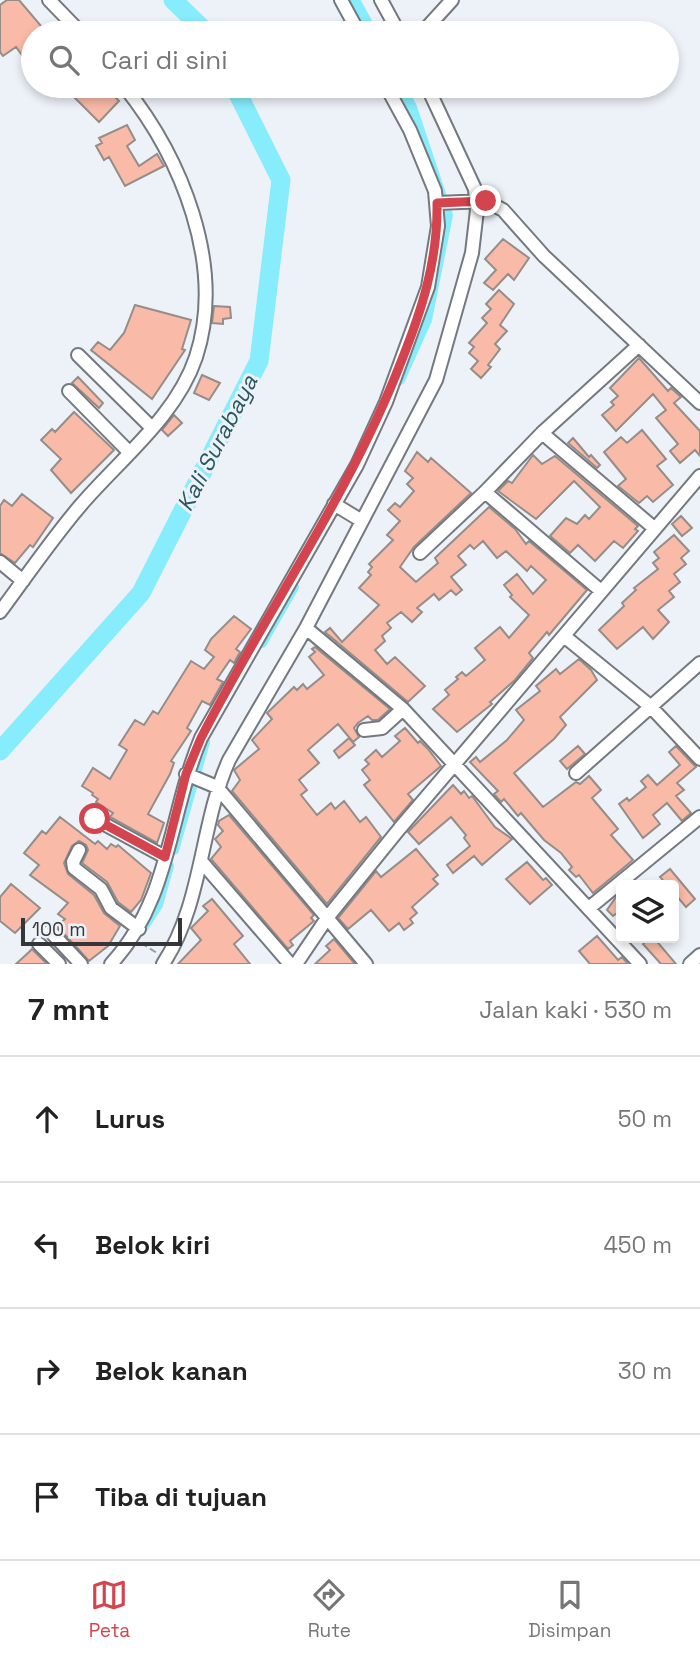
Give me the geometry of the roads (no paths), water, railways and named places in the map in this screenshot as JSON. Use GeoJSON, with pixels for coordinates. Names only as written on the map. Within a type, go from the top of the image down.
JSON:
{"type":"FeatureCollection","features":[{"type":"Feature","properties":{"kind":"street"},"geometry":{"type":"LineString","coordinates":[[49,0],[69,21]]}},
{"type":"Feature","properties":{"kind":"street"},"geometry":{"type":"LineString","coordinates":[[341,0],[352,21]]}},
{"type":"Feature","properties":{"kind":"street"},"geometry":{"type":"LineString","coordinates":[[382,0],[393,21]]}},
{"type":"Feature","properties":{"kind":"street"},"geometry":{"type":"LineString","coordinates":[[433,21],[452,0]]}},
{"type":"Feature","properties":{"kind":"street"},"geometry":{"type":"LineString","coordinates":[[0,612],[80,506],[152,428],[174,398],[196,357],[204,312],[205,276],[181,178],[150,120],[133,98]]}},
{"type":"Feature","properties":{"kind":"street"},"geometry":{"type":"LineString","coordinates":[[111,964],[137,934],[155,896],[188,774],[220,702],[336,505],[378,419],[423,304],[436,243],[439,203],[410,130],[393,98]]}},
{"type":"Feature","properties":{"kind":"street"},"geometry":{"type":"LineString","coordinates":[[160,959],[182,924],[201,861],[214,785],[306,628],[360,520],[436,380],[470,265],[471,202],[475,189],[433,98]]}},
{"type":"Feature","properties":{"kind":"street"},"geometry":{"type":"LineString","coordinates":[[439,203],[491,202],[503,210],[544,256],[700,403]]}},
{"type":"Feature","properties":{"kind":"street"},"geometry":{"type":"LineString","coordinates":[[420,553],[542,433],[639,345]]}},
{"type":"Feature","properties":{"kind":"street"},"geometry":{"type":"LineString","coordinates":[[78,355],[152,428]]}},
{"type":"Feature","properties":{"kind":"street"},"geometry":{"type":"LineString","coordinates":[[69,391],[130,453]]}},
{"type":"Feature","properties":{"kind":"street"},"geometry":{"type":"LineString","coordinates":[[542,433],[653,528]]}},
{"type":"Feature","properties":{"kind":"street"},"geometry":{"type":"LineString","coordinates":[[296,964],[327,918],[653,528],[700,476]]}},
{"type":"Feature","properties":{"kind":"street"},"geometry":{"type":"LineString","coordinates":[[485,492],[601,591]]}},
{"type":"Feature","properties":{"kind":"street"},"geometry":{"type":"LineString","coordinates":[[336,505],[360,520]]}},
{"type":"Feature","properties":{"kind":"street"},"geometry":{"type":"LineString","coordinates":[[0,562],[23,581]]}},
{"type":"Feature","properties":{"kind":"street"},"geometry":{"type":"LineString","coordinates":[[306,628],[403,709],[418,729],[455,764],[640,964]]}},
{"type":"Feature","properties":{"kind":"street"},"geometry":{"type":"LineString","coordinates":[[564,635],[650,706],[700,759]]}},
{"type":"Feature","properties":{"kind":"street"},"geometry":{"type":"LineString","coordinates":[[576,773],[700,663]]}},
{"type":"Feature","properties":{"kind":"street"},"geometry":{"type":"LineString","coordinates":[[364,730],[382,729],[403,709]]}},
{"type":"Feature","properties":{"kind":"street"},"geometry":{"type":"LineString","coordinates":[[188,774],[214,785],[366,964]]}},
{"type":"Feature","properties":{"kind":"street"},"geometry":{"type":"LineString","coordinates":[[589,908],[700,817]]}},
{"type":"Feature","properties":{"kind":"street"},"geometry":{"type":"LineString","coordinates":[[95,819],[165,857]]}},
{"type":"Feature","properties":{"kind":"street"},"geometry":{"type":"LineString","coordinates":[[79,850],[72,862],[74,868],[102,891],[111,908],[137,934]]}},
{"type":"Feature","properties":{"kind":"street"},"geometry":{"type":"LineString","coordinates":[[201,861],[290,964]]}},
{"type":"Feature","properties":{"kind":"street"},"geometry":{"type":"LineString","coordinates":[[50,931],[81,964]]}},
{"type":"Feature","properties":{"kind":"street"},"geometry":{"type":"LineString","coordinates":[[39,944],[59,964]]}},
{"type":"Feature","properties":{"kind":"street"},"geometry":{"type":"LineString","coordinates":[[691,964],[700,956]]}},
{"type":"Feature","properties":{"kind":"waterway","name":"Kali Surabaya"},"geometry":{"type":"LineString","coordinates":[[173,0],[195,21]]}},
{"type":"Feature","properties":{"kind":"waterway"},"geometry":{"type":"LineString","coordinates":[[355,0],[366,21]]}},
{"type":"Feature","properties":{"kind":"waterway","name":"Kali Surabaya"},"geometry":{"type":"LineString","coordinates":[[0,751],[141,593],[259,361],[281,180],[240,98]]}},
{"type":"Feature","properties":{"kind":"waterway"},"geometry":{"type":"LineString","coordinates":[[400,380],[427,320],[448,215],[407,98]]}},
{"type":"Feature","properties":{"kind":"waterway"},"geometry":{"type":"LineString","coordinates":[[262,643],[294,587]]}},
{"type":"Feature","properties":{"kind":"waterway"},"geometry":{"type":"LineString","coordinates":[[174,850],[205,742]]}},
{"type":"Feature","properties":{"kind":"waterway"},"geometry":{"type":"LineString","coordinates":[[143,928],[158,905],[169,866]]}}]}
